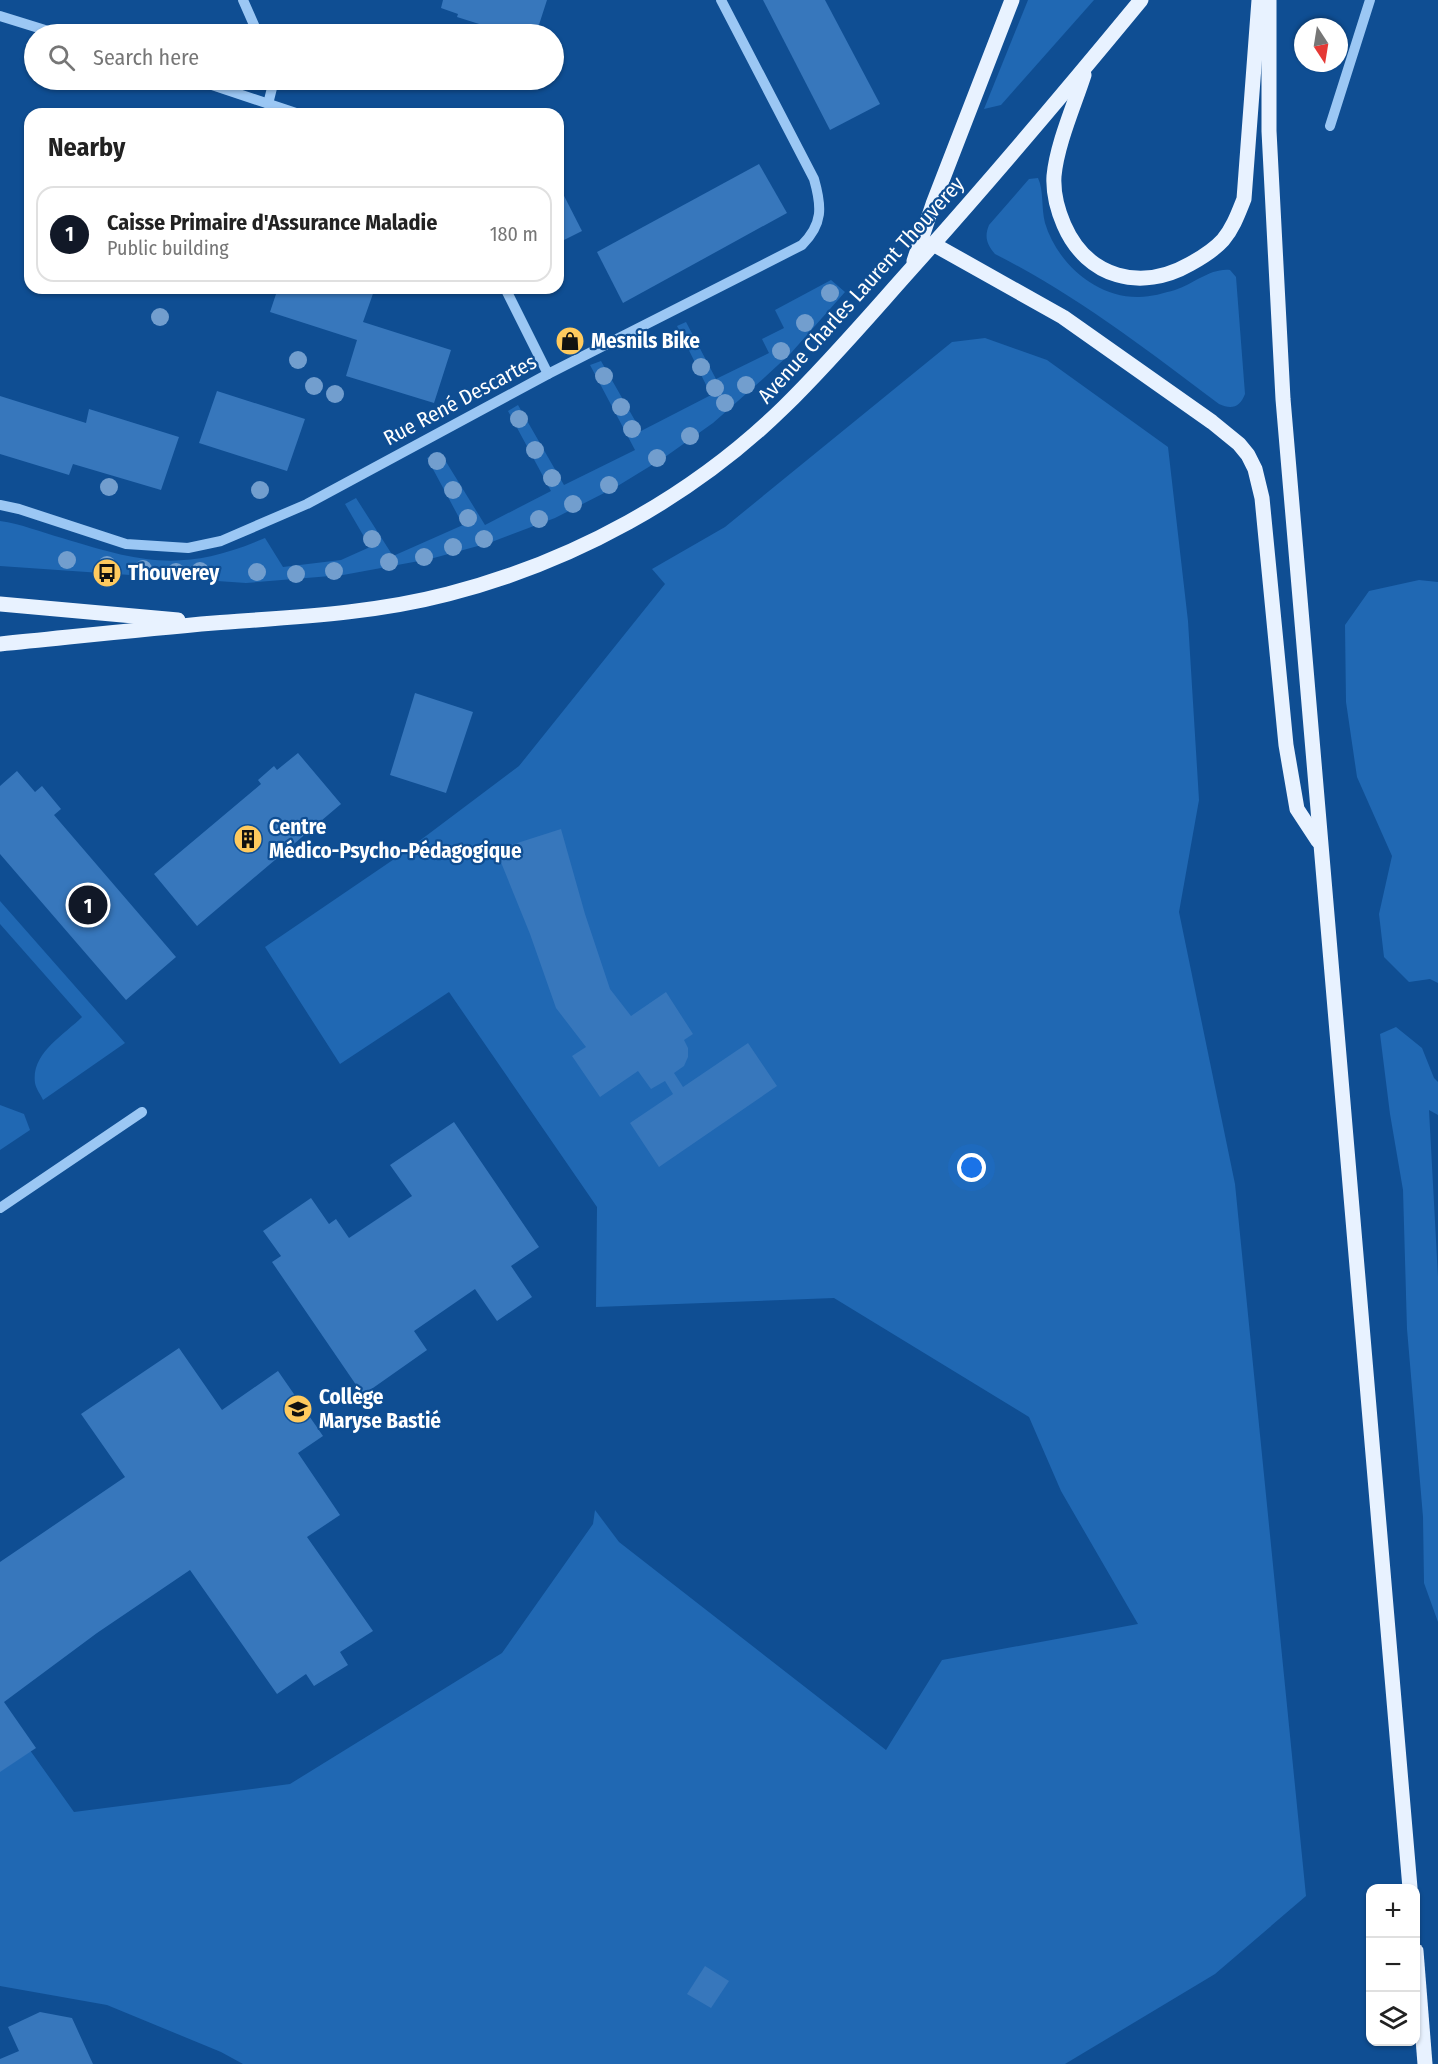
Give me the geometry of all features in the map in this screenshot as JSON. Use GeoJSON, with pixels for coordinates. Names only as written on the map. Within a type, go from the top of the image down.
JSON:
{"type":"FeatureCollection","features":[{"type":"Feature","properties":{"kind":"main road"},"geometry":{"type":"LineString","coordinates":[[912,268],[933,204],[1012,0]]}},
{"type":"Feature","properties":{"kind":"main road","name":"Avenue Charles Laurent Thouverey"},"geometry":{"type":"LineString","coordinates":[[0,644],[214,623],[370,611],[486,583],[576,550],[653,507],[732,453],[782,410],[828,363],[1087,66],[1141,0]]}},
{"type":"Feature","properties":{"kind":"main road"},"geometry":{"type":"LineString","coordinates":[[1087,66],[1062,140],[1054,176],[1056,200],[1069,237],[1080,253],[1093,264],[1109,273],[1128,279],[1154,278],[1178,271],[1203,257],[1222,241],[1234,223],[1244,199],[1264,3]]}},
{"type":"Feature","properties":{"kind":"main road"},"geometry":{"type":"LineString","coordinates":[[1264,3],[1282,387],[1410,1884]]}},
{"type":"Feature","properties":{"kind":"main road"},"geometry":{"type":"LineString","coordinates":[[933,244],[1063,317],[1212,422],[1239,444],[1248,455],[1255,469],[1262,498],[1286,745],[1297,809],[1320,844]]}},
{"type":"Feature","properties":{"kind":"main road","name":"Avenue Charles Laurent Thouverey"},"geometry":{"type":"LineString","coordinates":[[0,604],[214,623]]}},
{"type":"Feature","properties":{"kind":"main road"},"geometry":{"type":"LineString","coordinates":[[1419,1992],[1425,2064]]}},
{"type":"Feature","properties":{"kind":"street"},"geometry":{"type":"LineString","coordinates":[[243,0],[254,24]]}},
{"type":"Feature","properties":{"kind":"street","name":"Rue René Descartes"},"geometry":{"type":"LineString","coordinates":[[0,506],[19,509],[126,544],[189,548],[221,541],[307,504],[548,374],[802,245],[813,233],[819,217],[820,199],[814,179],[721,0]]}},
{"type":"Feature","properties":{"kind":"street"},"geometry":{"type":"LineString","coordinates":[[1330,126],[1370,0]]}},
{"type":"Feature","properties":{"kind":"street"},"geometry":{"type":"LineString","coordinates":[[0,16],[26,24]]}},
{"type":"Feature","properties":{"kind":"street"},"geometry":{"type":"LineString","coordinates":[[227,90],[280,108]]}},
{"type":"Feature","properties":{"kind":"street"},"geometry":{"type":"LineString","coordinates":[[268,104],[272,90]]}},
{"type":"Feature","properties":{"kind":"street"},"geometry":{"type":"LineString","coordinates":[[508,294],[548,374]]}},
{"type":"Feature","properties":{"kind":"street"},"geometry":{"type":"LineString","coordinates":[[0,1208],[142,1112]]}},
{"type":"Feature","properties":{"kind":"shaded area"},"geometry":{"type":"Polygon","coordinates":[[[1028,0],[1094,0],[1001,105],[984,109],[1028,0]]]}},
{"type":"Feature","properties":{"kind":"shaded area"},"geometry":{"type":"Polygon","coordinates":[[[1038,178],[1045,223],[1051,238],[1069,264],[1094,285],[1123,296],[1153,296],[1175,290],[1216,271],[1230,270],[1236,277],[1245,394],[1241,402],[1232,407],[1219,404],[1082,305],[995,254],[987,241],[989,225],[1029,179],[1038,178]]]}},
{"type":"Feature","properties":{"kind":"shaded area"},"geometry":{"type":"Polygon","coordinates":[[[831,280],[845,292],[791,353],[713,423],[665,457],[616,487],[555,518],[489,543],[430,559],[343,575],[246,583],[0,566],[0,521],[91,547],[140,558],[187,560],[236,549],[265,538],[283,567],[341,560],[370,547],[345,504],[356,498],[393,556],[463,525],[427,458],[440,452],[485,525],[551,491],[508,411],[518,405],[564,485],[635,450],[590,365],[601,361],[641,431],[711,395],[677,326],[686,322],[716,379],[769,353],[762,339],[784,328],[775,310],[831,280]]]}},
{"type":"Feature","properties":{"kind":"shaded area"},"geometry":{"type":"Polygon","coordinates":[[[985,338],[1047,360],[1168,447],[1188,621],[1199,800],[1179,912],[1235,1184],[1306,1896],[1215,1974],[1065,2064],[243,2064],[221,2052],[107,2005],[0,1986],[0,1733],[12,1725],[74,1812],[290,1784],[502,1653],[593,1524],[595,1510],[619,1542],[886,1750],[942,1660],[1138,1624],[1061,1491],[1029,1417],[834,1298],[596,1307],[597,1207],[449,992],[340,1064],[265,947],[406,851],[519,766],[665,584],[652,569],[725,527],[952,342],[985,338]]]}},
{"type":"Feature","properties":{"kind":"shaded area"},"geometry":{"type":"Polygon","coordinates":[[[1419,580],[1438,582],[1438,983],[1430,979],[1409,982],[1384,957],[1379,914],[1392,856],[1357,777],[1346,702],[1345,625],[1369,591],[1419,580]]]}},
{"type":"Feature","properties":{"kind":"shaded area"},"geometry":{"type":"Polygon","coordinates":[[[0,901],[125,1043],[43,1100],[35,1083],[38,1063],[50,1046],[82,1017],[0,924],[0,901]]]}},
{"type":"Feature","properties":{"kind":"shaded area"},"geometry":{"type":"Polygon","coordinates":[[[1396,1027],[1422,1048],[1434,1078],[1438,1082],[1438,1115],[1429,1110],[1438,1277],[1438,1622],[1424,1583],[1423,1517],[1407,1329],[1403,1190],[1380,1034],[1396,1027]]]}},
{"type":"Feature","properties":{"kind":"shaded area"},"geometry":{"type":"Polygon","coordinates":[[[0,1105],[24,1114],[30,1130],[0,1150],[0,1105]]]}},
{"type":"Feature","properties":{"kind":"building"},"geometry":{"type":"Polygon","coordinates":[[[443,0],[547,0],[539,24],[479,24],[457,17],[458,14],[441,8],[443,0]]]}},
{"type":"Feature","properties":{"kind":"building"},"geometry":{"type":"Polygon","coordinates":[[[763,0],[825,0],[880,104],[830,130],[763,0]]]}},
{"type":"Feature","properties":{"kind":"building"},"geometry":{"type":"Polygon","coordinates":[[[759,164],[787,213],[623,303],[597,252],[759,164]]]}},
{"type":"Feature","properties":{"kind":"building"},"geometry":{"type":"Polygon","coordinates":[[[564,196],[582,231],[564,240],[564,196]]]}},
{"type":"Feature","properties":{"kind":"building"},"geometry":{"type":"Polygon","coordinates":[[[276,294],[373,294],[363,322],[451,350],[434,403],[346,376],[357,340],[270,312],[276,294]]]}},
{"type":"Feature","properties":{"kind":"building"},"geometry":{"type":"Polygon","coordinates":[[[217,391],[305,419],[287,471],[199,443],[217,391]]]}},
{"type":"Feature","properties":{"kind":"building"},"geometry":{"type":"Polygon","coordinates":[[[0,396],[86,423],[89,409],[179,437],[161,490],[73,464],[69,475],[0,454],[0,396]]]}},
{"type":"Feature","properties":{"kind":"building"},"geometry":{"type":"Polygon","coordinates":[[[415,693],[473,712],[446,793],[390,775],[415,693]]]}},
{"type":"Feature","properties":{"kind":"building","name":"Centre Médico-Psycho-Pédagogique"},"geometry":{"type":"Polygon","coordinates":[[[298,753],[341,804],[197,926],[154,874],[261,784],[258,780],[274,766],[277,770],[298,753]]]}},
{"type":"Feature","properties":{"kind":"building"},"geometry":{"type":"Polygon","coordinates":[[[17,771],[35,792],[42,786],[61,809],[54,815],[176,957],[126,1000],[0,854],[0,786],[17,771]]]}},
{"type":"Feature","properties":{"kind":"building"},"geometry":{"type":"Polygon","coordinates":[[[561,829],[585,914],[610,989],[631,1016],[666,992],[693,1034],[684,1040],[688,1048],[688,1057],[684,1066],[674,1073],[683,1087],[748,1043],[777,1086],[659,1167],[630,1123],[673,1094],[665,1081],[651,1089],[638,1071],[600,1097],[572,1056],[586,1047],[556,1008],[530,934],[496,850],[561,829]]]}},
{"type":"Feature","properties":{"kind":"building"},"geometry":{"type":"Polygon","coordinates":[[[454,1122],[539,1247],[511,1266],[532,1297],[497,1321],[475,1289],[414,1331],[427,1350],[363,1395],[272,1262],[281,1256],[263,1231],[311,1198],[329,1224],[336,1219],[349,1238],[412,1196],[390,1165],[454,1122]]]}},
{"type":"Feature","properties":{"kind":"building"},"geometry":{"type":"Polygon","coordinates":[[[179,1348],[222,1410],[278,1371],[323,1436],[298,1453],[340,1515],[307,1537],[373,1631],[340,1652],[348,1665],[314,1686],[306,1674],[277,1694],[190,1570],[97,1633],[4,1702],[36,1748],[0,1772],[0,1562],[125,1477],[81,1414],[179,1348]]]}},
{"type":"Feature","properties":{"kind":"building"},"geometry":{"type":"Polygon","coordinates":[[[705,1966],[729,1981],[711,2008],[687,1994],[705,1966]]]}},
{"type":"Feature","properties":{"kind":"building"},"geometry":{"type":"Polygon","coordinates":[[[40,2012],[72,2018],[93,2064],[0,2064],[0,2059],[19,2051],[8,2027],[40,2012]]]}},
{"type":"Feature","properties":{"kind":"place","name":"Mesnils Bike"},"geometry":{"type":"Point","coordinates":[570,341]}},
{"type":"Feature","properties":{"kind":"place","name":"Thouverey"},"geometry":{"type":"Point","coordinates":[107,573]}},
{"type":"Feature","properties":{"kind":"place","name":"Centre Médico-Psycho-Pédagogique"},"geometry":{"type":"Point","coordinates":[248,839]}},
{"type":"Feature","properties":{"kind":"place","name":"Caisse Primaire d'Assurance Maladie"},"geometry":{"type":"Point","coordinates":[88,905]}},
{"type":"Feature","properties":{"kind":"place","name":"Collège Maryse Bastié"},"geometry":{"type":"Point","coordinates":[298,1409]}}]}
